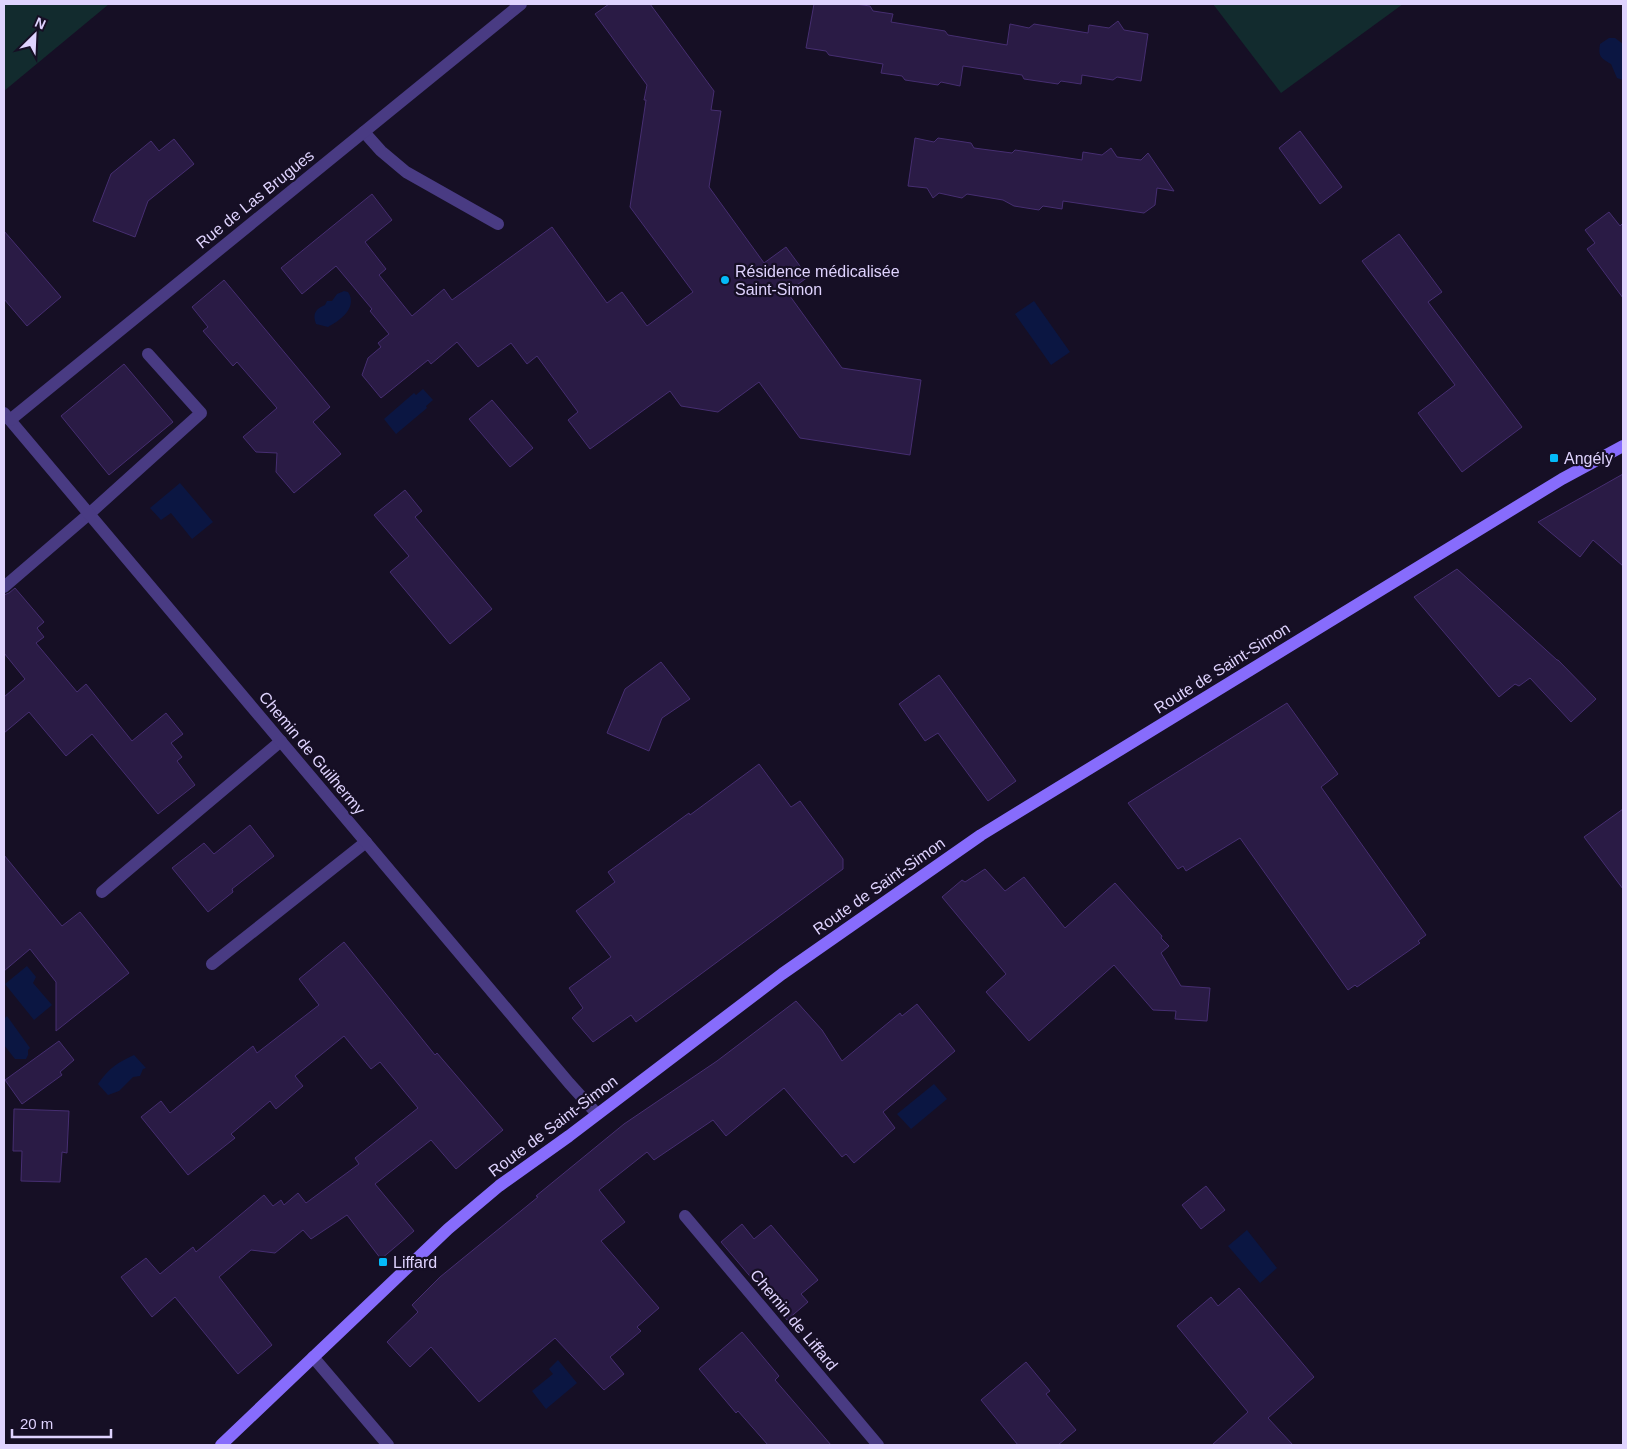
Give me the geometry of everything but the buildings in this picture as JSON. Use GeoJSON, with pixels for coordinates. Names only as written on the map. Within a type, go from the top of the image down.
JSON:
{"type":"FeatureCollection","features":[{"type":"Feature","properties":{"kind":"main road","name":"Route de Saint-Simon"},"geometry":{"type":"LineString","coordinates":[[221,1445],[448,1229],[499,1186],[782,974],[981,835],[1562,479],[1623,446]]}},
{"type":"Feature","properties":{"kind":"street","name":"Rue de Las Brugues"},"geometry":{"type":"LineString","coordinates":[[7,416],[364,132],[521,4]]}},
{"type":"Feature","properties":{"kind":"street"},"geometry":{"type":"LineString","coordinates":[[364,132],[406,172],[498,224]]}},
{"type":"Feature","properties":{"kind":"street"},"geometry":{"type":"LineString","coordinates":[[4,587],[89,514],[201,413],[148,354]]}},
{"type":"Feature","properties":{"kind":"street","name":"Chemin de Guilhermy"},"geometry":{"type":"LineString","coordinates":[[7,416],[597,1114]]}},
{"type":"Feature","properties":{"kind":"street"},"geometry":{"type":"LineString","coordinates":[[102,892],[281,741]]}},
{"type":"Feature","properties":{"kind":"street"},"geometry":{"type":"LineString","coordinates":[[212,964],[366,842]]}},
{"type":"Feature","properties":{"kind":"street","name":"Chemin de Liffard"},"geometry":{"type":"LineString","coordinates":[[685,1216],[878,1445]]}},
{"type":"Feature","properties":{"kind":"street"},"geometry":{"type":"LineString","coordinates":[[313,1357],[388,1445]]}},
{"type":"Feature","properties":{"kind":"green space"},"geometry":{"type":"Polygon","coordinates":[[[4,4],[109,4],[4,91],[4,4]]]}},
{"type":"Feature","properties":{"kind":"green space"},"geometry":{"type":"Polygon","coordinates":[[[1213,4],[1403,4],[1281,93],[1213,4]]]}},
{"type":"Feature","properties":{"kind":"shaded area"},"geometry":{"type":"Polygon","coordinates":[[[1609,38],[1615,38],[1623,44],[1623,80],[1617,78],[1611,64],[1599,52],[1600,44],[1609,38]]]}},
{"type":"Feature","properties":{"kind":"shaded area"},"geometry":{"type":"Polygon","coordinates":[[[344,291],[348,292],[351,303],[343,317],[328,327],[316,324],[314,317],[317,310],[325,305],[327,301],[332,301],[337,294],[344,291]]]}},
{"type":"Feature","properties":{"kind":"shaded area"},"geometry":{"type":"Polygon","coordinates":[[[1034,301],[1070,352],[1051,365],[1015,314],[1034,301]]]}},
{"type":"Feature","properties":{"kind":"shaded area"},"geometry":{"type":"Polygon","coordinates":[[[423,389],[433,400],[426,406],[427,408],[396,434],[384,419],[414,393],[416,395],[423,389]]]}},
{"type":"Feature","properties":{"kind":"shaded area"},"geometry":{"type":"Polygon","coordinates":[[[180,483],[213,522],[192,539],[171,513],[161,520],[150,508],[180,483]]]}},
{"type":"Feature","properties":{"kind":"shaded area"},"geometry":{"type":"Polygon","coordinates":[[[27,966],[36,977],[33,983],[52,1005],[34,1020],[5,984],[27,966]]]}},
{"type":"Feature","properties":{"kind":"shaded area"},"geometry":{"type":"Polygon","coordinates":[[[7,1016],[30,1048],[26,1059],[15,1059],[4,1045],[4,1019],[7,1016]]]}},
{"type":"Feature","properties":{"kind":"shaded area"},"geometry":{"type":"Polygon","coordinates":[[[134,1055],[146,1068],[143,1069],[140,1076],[133,1077],[119,1091],[108,1095],[98,1084],[114,1066],[134,1055]]]}},
{"type":"Feature","properties":{"kind":"shaded area"},"geometry":{"type":"Polygon","coordinates":[[[934,1084],[947,1099],[911,1129],[897,1114],[934,1084]]]}},
{"type":"Feature","properties":{"kind":"shaded area"},"geometry":{"type":"Polygon","coordinates":[[[1247,1230],[1277,1268],[1260,1283],[1228,1246],[1247,1230]]]}},
{"type":"Feature","properties":{"kind":"shaded area"},"geometry":{"type":"Polygon","coordinates":[[[558,1360],[577,1383],[546,1409],[532,1391],[553,1374],[549,1369],[558,1360]]]}},
{"type":"Feature","properties":{"kind":"place","name":"Résidence médicalisée Saint-Simon"},"geometry":{"type":"Point","coordinates":[725,280]}},
{"type":"Feature","properties":{"kind":"place","name":"Angély"},"geometry":{"type":"Point","coordinates":[1554,458]}},
{"type":"Feature","properties":{"kind":"place","name":"Liffard"},"geometry":{"type":"Point","coordinates":[383,1262]}}]}
